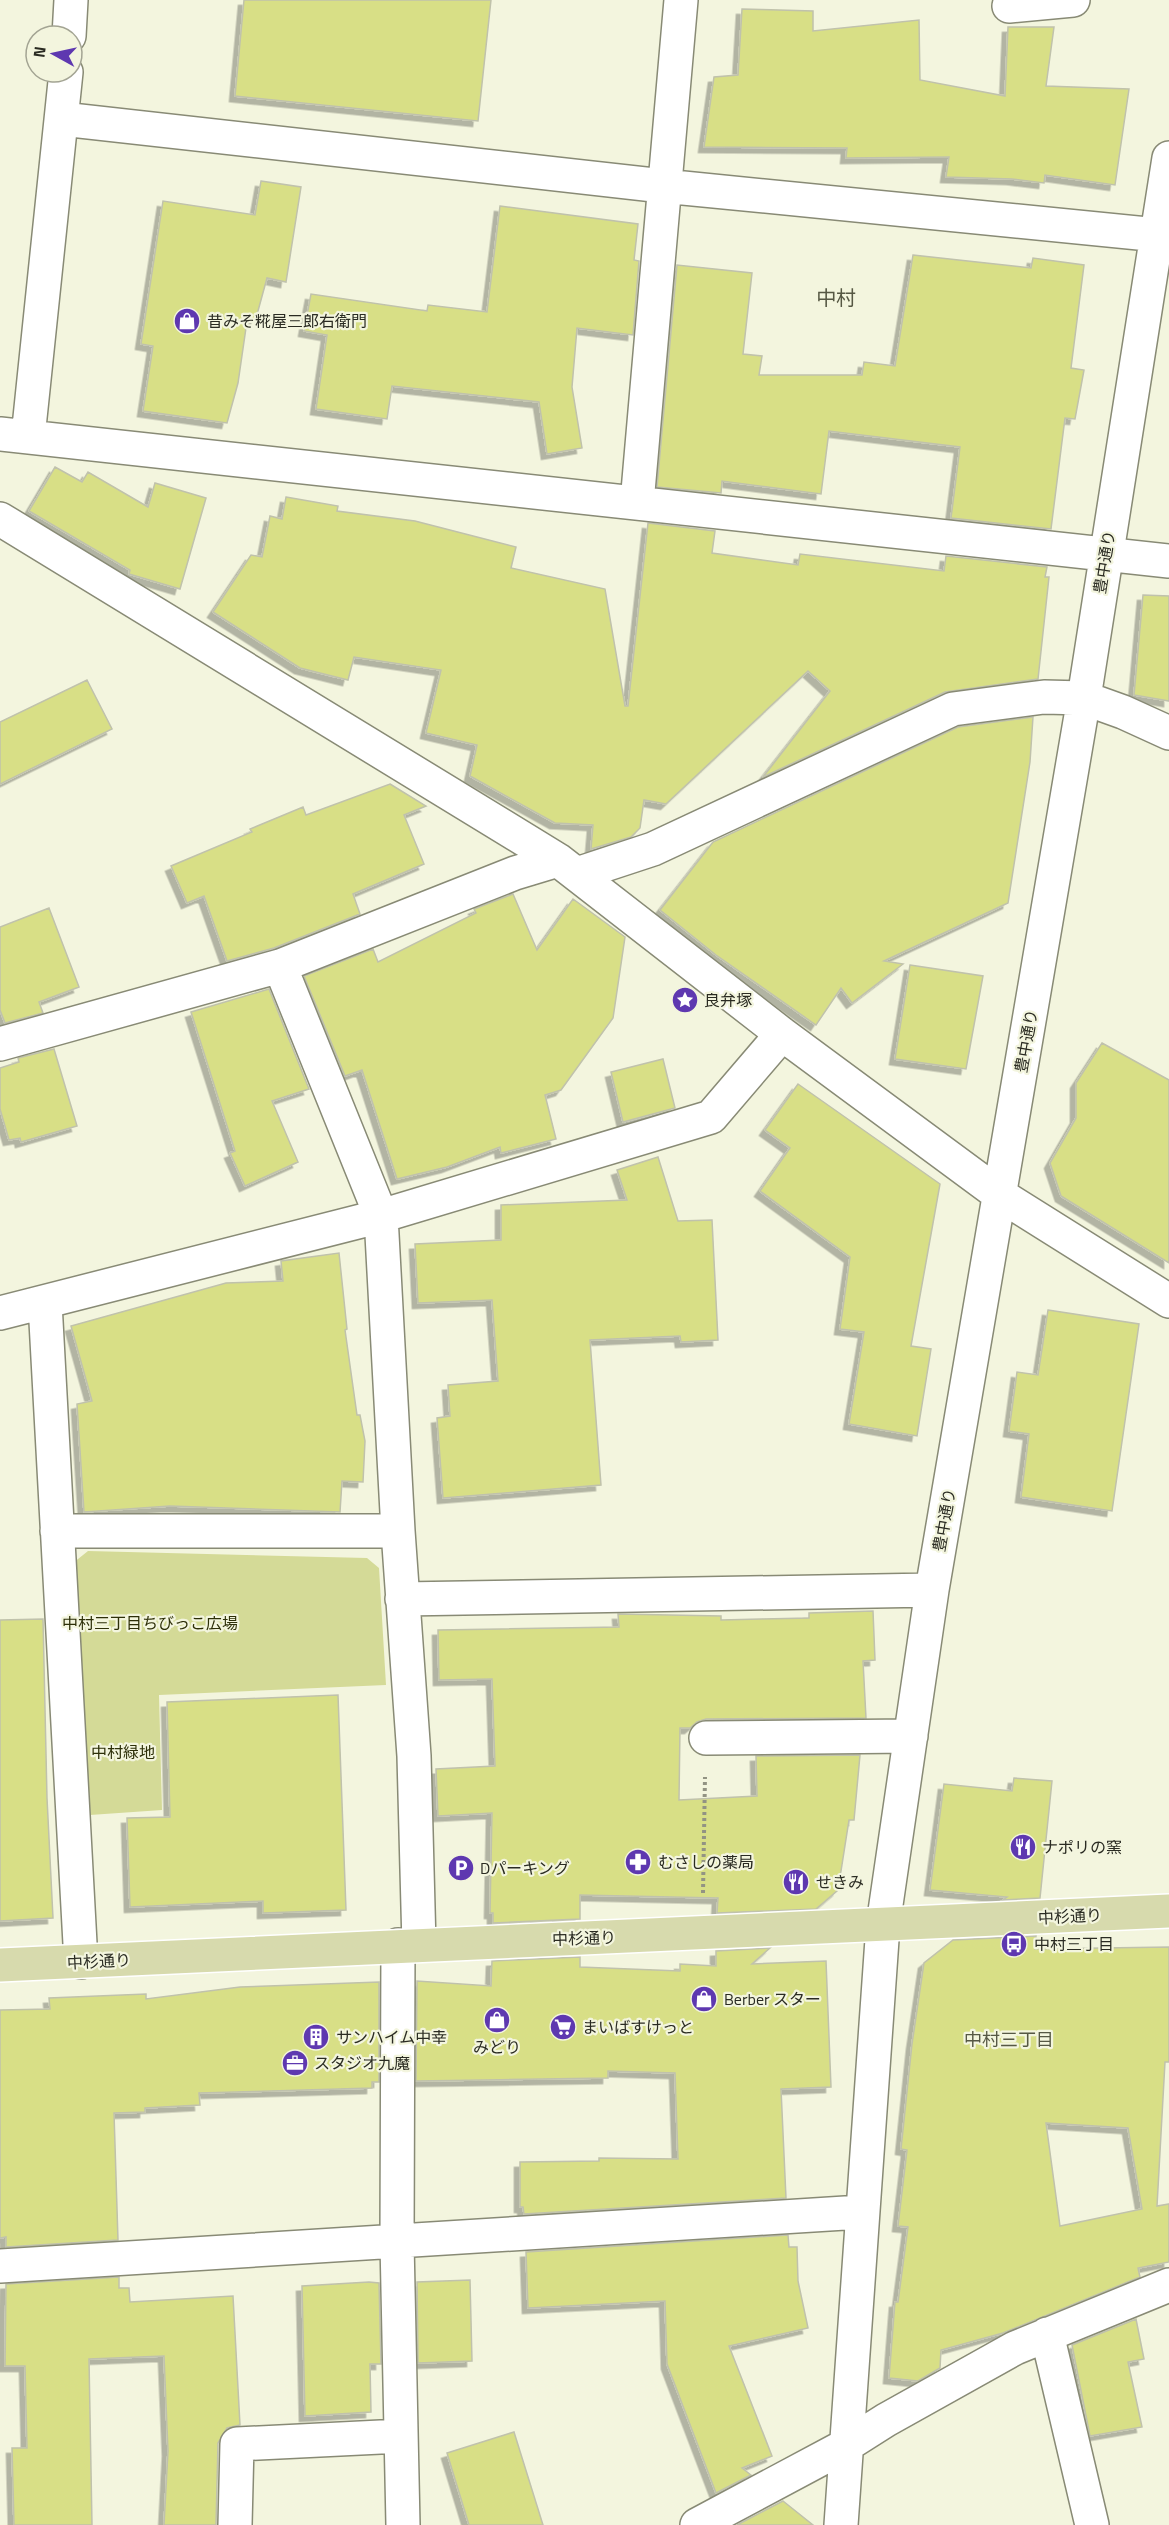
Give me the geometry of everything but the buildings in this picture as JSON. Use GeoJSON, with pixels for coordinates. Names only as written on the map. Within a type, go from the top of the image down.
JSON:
{"type":"FeatureCollection","features":[{"type":"Feature","properties":{"kind":"main road","name":"中杉通り"},"geometry":{"type":"LineString","coordinates":[[0,1965],[1169,1911]]}},
{"type":"Feature","properties":{"kind":"street"},"geometry":{"type":"LineString","coordinates":[[70,24],[71,0]]}},
{"type":"Feature","properties":{"kind":"street"},"geometry":{"type":"LineString","coordinates":[[637,503],[681,0]]}},
{"type":"Feature","properties":{"kind":"street"},"geometry":{"type":"LineString","coordinates":[[1009,6],[1073,0]]}},
{"type":"Feature","properties":{"kind":"street"},"geometry":{"type":"LineString","coordinates":[[65,84],[62,119],[14,435],[1169,561]]}},
{"type":"Feature","properties":{"kind":"street"},"geometry":{"type":"LineString","coordinates":[[62,119],[663,186],[1162,236]]}},
{"type":"Feature","properties":{"kind":"street","name":"豊中通り"},"geometry":{"type":"LineString","coordinates":[[841,2525],[861,2212],[883,1924],[932,1590],[1083,698],[1105,554],[1162,236],[1169,158]]}},
{"type":"Feature","properties":{"kind":"street"},"geometry":{"type":"LineString","coordinates":[[0,519],[567,867],[782,1034],[999,1195],[1169,1301]]}},
{"type":"Feature","properties":{"kind":"street"},"geometry":{"type":"LineString","coordinates":[[0,1044],[280,966],[515,873],[567,867],[653,849],[953,709],[1044,697],[1083,698],[1124,712],[1169,733]]}},
{"type":"Feature","properties":{"kind":"street"},"geometry":{"type":"LineString","coordinates":[[280,966],[381,1216],[402,1599],[414,1756],[397,2242],[403,2525]]}},
{"type":"Feature","properties":{"kind":"street"},"geometry":{"type":"LineString","coordinates":[[0,1313],[381,1216],[711,1117],[782,1034]]}},
{"type":"Feature","properties":{"kind":"street"},"geometry":{"type":"LineString","coordinates":[[45,1303],[81,1962]]}},
{"type":"Feature","properties":{"kind":"street"},"geometry":{"type":"LineString","coordinates":[[57,1530],[398,1531]]}},
{"type":"Feature","properties":{"kind":"street"},"geometry":{"type":"LineString","coordinates":[[402,1599],[932,1590]]}},
{"type":"Feature","properties":{"kind":"street"},"geometry":{"type":"LineString","coordinates":[[706,1738],[911,1736]]}},
{"type":"Feature","properties":{"kind":"street"},"geometry":{"type":"LineString","coordinates":[[0,2266],[861,2212]]}},
{"type":"Feature","properties":{"kind":"street"},"geometry":{"type":"LineString","coordinates":[[697,2525],[845,2446],[886,2420],[1015,2348],[1169,2285]]}},
{"type":"Feature","properties":{"kind":"street"},"geometry":{"type":"LineString","coordinates":[[1047,2334],[1092,2525]]}},
{"type":"Feature","properties":{"kind":"street"},"geometry":{"type":"LineString","coordinates":[[235,2525],[237,2444],[401,2436]]}},
{"type":"Feature","properties":{"kind":"path"},"geometry":{"type":"LineString","coordinates":[[702,1933],[706,1738]]}},
{"type":"Feature","properties":{"kind":"green space","name":"中村三丁目ちびっこ広場"},"geometry":{"type":"Polygon","coordinates":[[[88,1551],[367,1558],[379,1568],[386,1685],[159,1695],[162,1810],[90,1815],[73,1563],[88,1551]]]}},
{"type":"Feature","properties":{"kind":"place","name":"昔みそ糀屋三郎右衛門"},"geometry":{"type":"Point","coordinates":[187,321]}},
{"type":"Feature","properties":{"kind":"place","name":"良弁塚"},"geometry":{"type":"Point","coordinates":[685,1000]}},
{"type":"Feature","properties":{"kind":"place","name":"ナポリの窯"},"geometry":{"type":"Point","coordinates":[1023,1847]}},
{"type":"Feature","properties":{"kind":"place","name":"むさしの薬局"},"geometry":{"type":"Point","coordinates":[638,1862]}},
{"type":"Feature","properties":{"kind":"place","name":"Dパーキング"},"geometry":{"type":"Point","coordinates":[461,1868]}},
{"type":"Feature","properties":{"kind":"place","name":"せきみ"},"geometry":{"type":"Point","coordinates":[796,1882]}},
{"type":"Feature","properties":{"kind":"place","name":"中村三丁目"},"geometry":{"type":"Point","coordinates":[1014,1944]}},
{"type":"Feature","properties":{"kind":"place","name":"Berber スター"},"geometry":{"type":"Point","coordinates":[704,1999]}},
{"type":"Feature","properties":{"kind":"place","name":"みどり"},"geometry":{"type":"Point","coordinates":[497,2020]}},
{"type":"Feature","properties":{"kind":"place","name":"まいばすけっと"},"geometry":{"type":"Point","coordinates":[563,2027]}},
{"type":"Feature","properties":{"kind":"place","name":"サンハイム中幸"},"geometry":{"type":"Point","coordinates":[316,2037]}},
{"type":"Feature","properties":{"kind":"place","name":"スタジオ九魔"},"geometry":{"type":"Point","coordinates":[295,2063]}},
{"type":"Feature","properties":{"kind":"district","name":"中村"},"geometry":{"type":"Point","coordinates":[836,298]}},
{"type":"Feature","properties":{"kind":"district","name":"中村三丁目"},"geometry":{"type":"Point","coordinates":[1009,2040]}},
{"type":"Feature","properties":{"kind":"park label","name":"中村緑地"},"geometry":{"type":"Point","coordinates":[123,1752]}}]}
